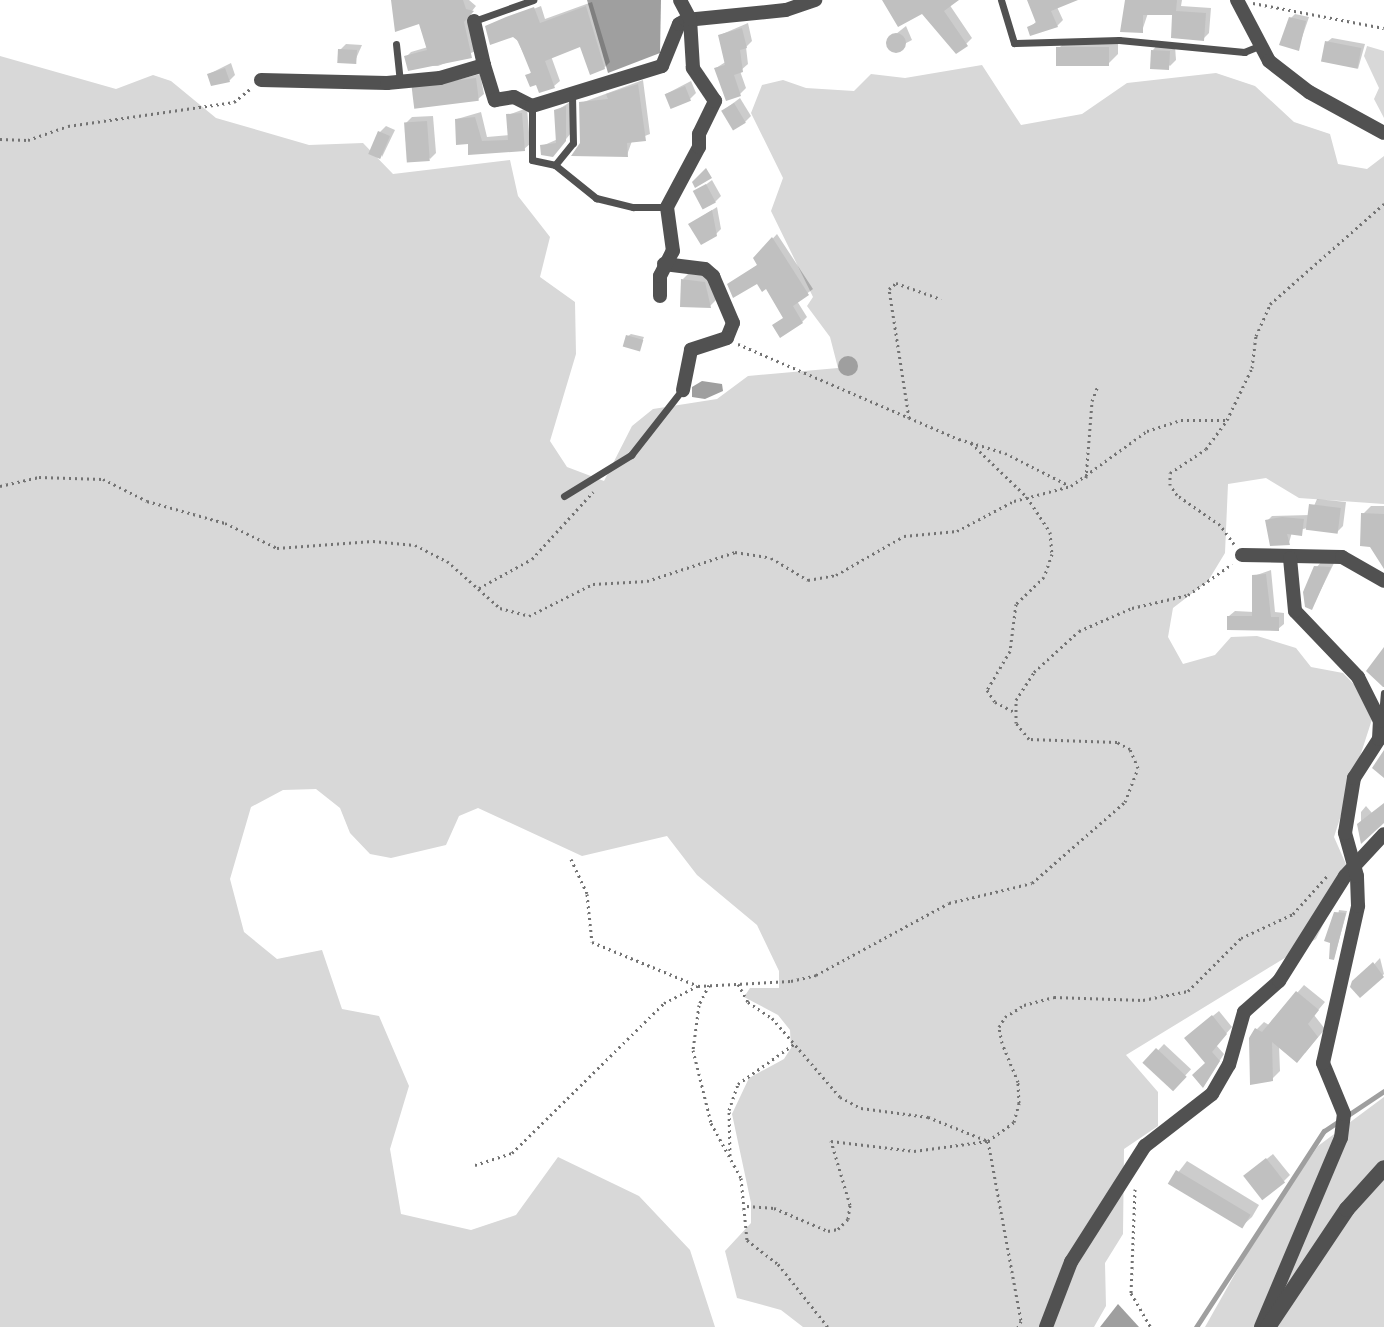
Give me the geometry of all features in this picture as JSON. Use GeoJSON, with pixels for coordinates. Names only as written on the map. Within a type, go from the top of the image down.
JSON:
{"type":"FeatureCollection","features":[{"type":"Feature","properties":{"kind":"street"},"geometry":{"type":"LineString","coordinates":[[660,296],[664,264],[673,251],[667,207],[699,147],[699,134],[715,101],[689,54],[690,19],[680,0]]}},
{"type":"Feature","properties":{"kind":"street"},"geometry":{"type":"LineString","coordinates":[[474,21],[495,100],[514,97],[532,106],[662,66],[679,24],[690,19],[786,10],[815,0]]}},
{"type":"Feature","properties":{"kind":"street"},"geometry":{"type":"LineString","coordinates":[[1237,0],[1259,46],[1292,80],[1384,133]]}},
{"type":"Feature","properties":{"kind":"street"},"geometry":{"type":"LineString","coordinates":[[261,80],[400,81],[440,78],[484,65]]}},
{"type":"Feature","properties":{"kind":"street"},"geometry":{"type":"LineString","coordinates":[[664,264],[705,269],[713,276],[733,323],[727,338],[691,350],[683,390]]}},
{"type":"Feature","properties":{"kind":"street"},"geometry":{"type":"LineString","coordinates":[[1242,555],[1342,557],[1384,581]]}},
{"type":"Feature","properties":{"kind":"street"},"geometry":{"type":"LineString","coordinates":[[1261,1327],[1341,1138],[1344,1114],[1323,1063],[1358,906],[1349,872],[1345,833],[1354,778],[1379,739],[1380,721],[1358,677],[1295,611],[1290,558]]}},
{"type":"Feature","properties":{"kind":"street"},"geometry":{"type":"LineString","coordinates":[[1046,1327],[1071,1262],[1145,1146],[1212,1094],[1229,1065],[1244,1012],[1279,981],[1349,872],[1384,834]]}},
{"type":"Feature","properties":{"kind":"street"},"geometry":{"type":"LineString","coordinates":[[1268,1327],[1347,1209],[1384,1168]]}},
{"type":"Feature","properties":{"kind":"lane"},"geometry":{"type":"LineString","coordinates":[[503,0],[506,10]]}},
{"type":"Feature","properties":{"kind":"lane"},"geometry":{"type":"LineString","coordinates":[[474,21],[533,0]]}},
{"type":"Feature","properties":{"kind":"lane"},"geometry":{"type":"LineString","coordinates":[[1001,0],[1014,43],[1119,40],[1244,52],[1259,46]]}},
{"type":"Feature","properties":{"kind":"lane"},"geometry":{"type":"LineString","coordinates":[[396,44],[400,81]]}},
{"type":"Feature","properties":{"kind":"lane"},"geometry":{"type":"LineString","coordinates":[[555,165],[573,143],[572,93]]}},
{"type":"Feature","properties":{"kind":"lane"},"geometry":{"type":"LineString","coordinates":[[532,106],[532,160],[555,165],[596,198],[633,207],[667,207]]}},
{"type":"Feature","properties":{"kind":"lane"},"geometry":{"type":"LineString","coordinates":[[564,496],[631,455],[683,390]]}},
{"type":"Feature","properties":{"kind":"lane"},"geometry":{"type":"LineString","coordinates":[[1380,721],[1384,693]]}},
{"type":"Feature","properties":{"kind":"path"},"geometry":{"type":"LineString","coordinates":[[1237,0],[1384,28]]}},
{"type":"Feature","properties":{"kind":"path"},"geometry":{"type":"LineString","coordinates":[[0,139],[28,140],[68,126],[234,102],[261,80]]}},
{"type":"Feature","properties":{"kind":"path"},"geometry":{"type":"LineString","coordinates":[[1013,711],[1034,672],[1079,631],[1132,608],[1188,595],[1242,555],[1220,525],[1170,485],[1170,473],[1206,449],[1227,420],[1252,368],[1256,336],[1270,304],[1384,204]]}},
{"type":"Feature","properties":{"kind":"path"},"geometry":{"type":"LineString","coordinates":[[909,418],[889,289],[896,283],[941,299]]}},
{"type":"Feature","properties":{"kind":"path"},"geometry":{"type":"LineString","coordinates":[[727,338],[909,418],[1005,453],[1071,486]]}},
{"type":"Feature","properties":{"kind":"path"},"geometry":{"type":"LineString","coordinates":[[1086,478],[1092,401],[1098,385]]}},
{"type":"Feature","properties":{"kind":"path"},"geometry":{"type":"LineString","coordinates":[[0,486],[39,477],[103,479],[147,501],[225,523],[277,548],[373,541],[415,545],[439,555],[500,608],[529,616],[593,584],[647,581],[735,552],[771,558],[808,580],[853,567],[904,536],[957,531],[1027,497],[1071,486],[1147,431],[1181,420],[1227,420]]}},
{"type":"Feature","properties":{"kind":"path"},"geometry":{"type":"LineString","coordinates":[[475,1165],[512,1153],[562,1109],[630,1032],[664,1003],[698,986],[816,975],[949,903],[1032,883],[1125,802],[1138,780],[1130,749],[1101,740],[1029,739],[1013,711],[995,702],[987,690],[1010,651],[1014,609],[1044,577],[1052,554],[1050,532],[1027,497],[970,442]]}},
{"type":"Feature","properties":{"kind":"path"},"geometry":{"type":"LineString","coordinates":[[479,588],[532,559],[599,486]]}},
{"type":"Feature","properties":{"kind":"path"},"geometry":{"type":"LineString","coordinates":[[571,859],[587,894],[592,942],[698,986]]}},
{"type":"Feature","properties":{"kind":"path"},"geometry":{"type":"LineString","coordinates":[[747,1206],[774,1208],[828,1231],[838,1229],[848,1219],[850,1205],[831,1141],[914,1151],[952,1150],[988,1141],[1014,1122],[1019,1103],[1018,1082],[1000,1035],[1005,1017],[1024,1005],[1054,997],[1143,1000],[1188,991],[1241,938],[1293,914],[1325,876],[1349,872]]}},
{"type":"Feature","properties":{"kind":"path"},"geometry":{"type":"LineString","coordinates":[[738,984],[748,1002],[772,1018],[840,1097],[861,1108],[912,1112],[988,1141]]}},
{"type":"Feature","properties":{"kind":"path"},"geometry":{"type":"LineString","coordinates":[[709,985],[699,1005],[693,1050],[711,1123],[741,1178],[747,1206],[747,1240],[778,1264],[828,1327]]}},
{"type":"Feature","properties":{"kind":"path"},"geometry":{"type":"LineString","coordinates":[[730,1156],[729,1110],[738,1084],[794,1044]]}},
{"type":"Feature","properties":{"kind":"path"},"geometry":{"type":"LineString","coordinates":[[988,1141],[1021,1321],[1018,1327]]}},
{"type":"Feature","properties":{"kind":"path"},"geometry":{"type":"LineString","coordinates":[[1136,1183],[1131,1293],[1151,1327]]}},
{"type":"Feature","properties":{"kind":"shaded area"},"geometry":{"type":"Polygon","coordinates":[[[587,0],[661,0],[660,53],[608,73],[587,0]]]}},
{"type":"Feature","properties":{"kind":"shaded area"},"geometry":{"type":"Polygon","coordinates":[[[1367,46],[1384,51],[1384,118],[1374,99],[1379,88],[1364,56],[1367,46]]]}},
{"type":"Feature","properties":{"kind":"shaded area"},"geometry":{"type":"Polygon","coordinates":[[[0,56],[116,89],[153,75],[171,81],[216,118],[309,145],[363,143],[393,174],[510,160],[518,196],[550,237],[540,277],[575,302],[576,354],[550,441],[567,467],[604,481],[632,426],[653,409],[717,399],[748,376],[838,368],[830,337],[807,306],[813,297],[771,211],[783,178],[751,113],[762,85],[783,80],[806,88],[854,91],[871,74],[905,78],[982,65],[1021,125],[1082,114],[1127,83],[1216,73],[1255,86],[1294,122],[1330,134],[1338,164],[1367,169],[1384,156],[1384,504],[1299,498],[1266,478],[1228,484],[1225,553],[1208,581],[1173,608],[1168,637],[1183,664],[1215,655],[1231,637],[1257,636],[1296,648],[1311,667],[1343,673],[1376,707],[1334,837],[1349,871],[1316,939],[1126,1055],[1158,1092],[1158,1126],[1124,1149],[1123,1234],[1105,1263],[1106,1306],[1094,1327],[803,1327],[781,1310],[737,1298],[725,1251],[751,1223],[751,1203],[732,1114],[749,1078],[784,1059],[791,1048],[790,1030],[778,1015],[744,997],[750,988],[779,988],[779,971],[757,925],[697,875],[667,836],[582,856],[478,808],[459,816],[446,845],[391,858],[370,854],[350,833],[340,808],[316,789],[283,790],[251,807],[230,879],[244,932],[277,959],[322,950],[342,1009],[379,1016],[409,1086],[390,1149],[401,1214],[471,1230],[516,1215],[558,1157],[639,1196],[690,1250],[715,1327],[0,1327],[0,56]]]}},
{"type":"Feature","properties":{"kind":"shaded area"},"geometry":{"type":"Polygon","coordinates":[[[848,356],[855,359],[858,366],[855,373],[848,376],[841,373],[838,366],[841,359],[848,356]]]}},
{"type":"Feature","properties":{"kind":"shaded area"},"geometry":{"type":"Polygon","coordinates":[[[702,381],[722,384],[723,391],[705,399],[692,397],[692,387],[702,381]]]}},
{"type":"Feature","properties":{"kind":"shaded area"},"geometry":{"type":"Polygon","coordinates":[[[1384,1097],[1384,1327],[1205,1327],[1262,1226],[1318,1146],[1384,1097]]]}},
{"type":"Feature","properties":{"kind":"shaded area"},"geometry":{"type":"Polygon","coordinates":[[[1118,1304],[1139,1327],[1100,1327],[1118,1304]]]}},
{"type":"Feature","properties":{"kind":"building"},"geometry":{"type":"Polygon","coordinates":[[[391,0],[463,0],[466,9],[474,11],[464,22],[472,58],[408,71],[404,56],[427,50],[419,24],[395,32],[391,0]]]}},
{"type":"Feature","properties":{"kind":"building"},"geometry":{"type":"Polygon","coordinates":[[[882,0],[959,0],[944,11],[968,46],[956,54],[922,14],[898,27],[882,0]]]}},
{"type":"Feature","properties":{"kind":"building"},"geometry":{"type":"Polygon","coordinates":[[[1027,0],[1078,0],[1051,11],[1058,27],[1030,36],[1027,27],[1036,23],[1027,0]]]}},
{"type":"Feature","properties":{"kind":"building"},"geometry":{"type":"Polygon","coordinates":[[[1125,0],[1177,0],[1176,11],[1206,13],[1204,41],[1171,38],[1172,15],[1143,15],[1143,33],[1120,32],[1125,0]]]}},
{"type":"Feature","properties":{"kind":"building"},"geometry":{"type":"Polygon","coordinates":[[[586,6],[605,69],[590,75],[580,47],[545,61],[555,88],[539,93],[536,85],[530,87],[525,75],[531,73],[518,41],[513,37],[490,45],[485,26],[506,17],[534,7],[540,23],[586,6]]]}},
{"type":"Feature","properties":{"kind":"building"},"geometry":{"type":"Polygon","coordinates":[[[1289,17],[1306,21],[1299,51],[1279,45],[1289,17]]]}},
{"type":"Feature","properties":{"kind":"building"},"geometry":{"type":"Polygon","coordinates":[[[742,28],[747,48],[740,50],[743,72],[734,75],[741,96],[726,101],[714,68],[725,65],[718,35],[742,28]]]}},
{"type":"Feature","properties":{"kind":"building"},"geometry":{"type":"Polygon","coordinates":[[[896,33],[903,36],[906,43],[903,50],[896,53],[889,50],[886,43],[889,36],[896,33]]]}},
{"type":"Feature","properties":{"kind":"building"},"geometry":{"type":"Polygon","coordinates":[[[1325,41],[1361,48],[1357,69],[1321,62],[1325,41]]]}},
{"type":"Feature","properties":{"kind":"building"},"geometry":{"type":"Polygon","coordinates":[[[1056,47],[1109,47],[1109,66],[1056,66],[1056,47]]]}},
{"type":"Feature","properties":{"kind":"building"},"geometry":{"type":"Polygon","coordinates":[[[338,49],[357,50],[356,64],[337,63],[338,49]]]}},
{"type":"Feature","properties":{"kind":"building"},"geometry":{"type":"Polygon","coordinates":[[[1151,50],[1170,51],[1169,70],[1150,69],[1151,50]]]}},
{"type":"Feature","properties":{"kind":"building"},"geometry":{"type":"Polygon","coordinates":[[[225,68],[230,82],[211,86],[207,74],[225,68]]]}},
{"type":"Feature","properties":{"kind":"building"},"geometry":{"type":"Polygon","coordinates":[[[476,78],[479,101],[414,109],[411,86],[476,78]]]}},
{"type":"Feature","properties":{"kind":"building"},"geometry":{"type":"Polygon","coordinates":[[[638,84],[646,141],[627,143],[628,157],[571,156],[580,143],[579,102],[608,99],[606,94],[638,84]]]}},
{"type":"Feature","properties":{"kind":"building"},"geometry":{"type":"Polygon","coordinates":[[[685,86],[691,101],[671,109],[665,94],[685,86]]]}},
{"type":"Feature","properties":{"kind":"building"},"geometry":{"type":"Polygon","coordinates":[[[734,103],[746,123],[733,130],[721,111],[734,103]]]}},
{"type":"Feature","properties":{"kind":"building"},"geometry":{"type":"Polygon","coordinates":[[[566,106],[566,141],[553,157],[541,155],[540,145],[556,143],[554,110],[566,106]]]}},
{"type":"Feature","properties":{"kind":"building"},"geometry":{"type":"Polygon","coordinates":[[[522,113],[525,151],[468,155],[468,144],[456,145],[455,119],[475,117],[482,141],[508,140],[506,114],[522,113]]]}},
{"type":"Feature","properties":{"kind":"building"},"geometry":{"type":"Polygon","coordinates":[[[427,121],[430,161],[407,163],[404,123],[427,121]]]}},
{"type":"Feature","properties":{"kind":"building"},"geometry":{"type":"Polygon","coordinates":[[[378,131],[390,136],[380,159],[368,154],[378,131]]]}},
{"type":"Feature","properties":{"kind":"building"},"geometry":{"type":"Polygon","coordinates":[[[706,168],[712,178],[695,188],[692,182],[706,168]]]}},
{"type":"Feature","properties":{"kind":"building"},"geometry":{"type":"Polygon","coordinates":[[[706,184],[716,203],[703,210],[693,191],[706,184]]]}},
{"type":"Feature","properties":{"kind":"building"},"geometry":{"type":"Polygon","coordinates":[[[712,210],[717,236],[701,245],[688,224],[712,210]]]}},
{"type":"Feature","properties":{"kind":"building"},"geometry":{"type":"Polygon","coordinates":[[[772,237],[809,295],[793,306],[803,323],[780,338],[772,325],[783,318],[766,289],[762,292],[757,284],[733,298],[727,284],[757,265],[753,258],[772,237]]]}},
{"type":"Feature","properties":{"kind":"building"},"geometry":{"type":"Polygon","coordinates":[[[681,279],[705,282],[711,308],[680,307],[681,279]]]}},
{"type":"Feature","properties":{"kind":"building"},"geometry":{"type":"Polygon","coordinates":[[[626,335],[643,340],[640,351],[623,347],[626,335]]]}},
{"type":"Feature","properties":{"kind":"building"},"geometry":{"type":"Polygon","coordinates":[[[1309,504],[1341,508],[1338,534],[1306,530],[1309,504]]]}},
{"type":"Feature","properties":{"kind":"building"},"geometry":{"type":"Polygon","coordinates":[[[1361,513],[1384,514],[1384,569],[1370,547],[1360,546],[1361,513]]]}},
{"type":"Feature","properties":{"kind":"building"},"geometry":{"type":"Polygon","coordinates":[[[1282,517],[1304,519],[1302,536],[1287,534],[1290,545],[1270,546],[1265,520],[1282,517]]]}},
{"type":"Feature","properties":{"kind":"building"},"geometry":{"type":"Polygon","coordinates":[[[1314,566],[1331,567],[1312,610],[1305,607],[1303,592],[1314,566]]]}},
{"type":"Feature","properties":{"kind":"building"},"geometry":{"type":"Polygon","coordinates":[[[1266,574],[1271,617],[1279,617],[1279,631],[1227,630],[1227,616],[1252,616],[1252,575],[1266,574]]]}},
{"type":"Feature","properties":{"kind":"building"},"geometry":{"type":"Polygon","coordinates":[[[1384,647],[1384,687],[1383,687],[1366,671],[1384,647]]]}},
{"type":"Feature","properties":{"kind":"building"},"geometry":{"type":"Polygon","coordinates":[[[1384,750],[1384,778],[1372,768],[1384,750]]]}},
{"type":"Feature","properties":{"kind":"building"},"geometry":{"type":"Polygon","coordinates":[[[1384,803],[1384,823],[1361,844],[1357,824],[1384,803]]]}},
{"type":"Feature","properties":{"kind":"building"},"geometry":{"type":"Polygon","coordinates":[[[1334,912],[1346,913],[1334,960],[1329,959],[1330,943],[1324,941],[1334,912]]]}},
{"type":"Feature","properties":{"kind":"building"},"geometry":{"type":"Polygon","coordinates":[[[1373,962],[1384,977],[1360,998],[1350,987],[1352,981],[1373,962]]]}},
{"type":"Feature","properties":{"kind":"building"},"geometry":{"type":"Polygon","coordinates":[[[1296,991],[1319,1010],[1308,1024],[1318,1037],[1297,1063],[1272,1042],[1273,1081],[1250,1085],[1249,1038],[1255,1028],[1262,1032],[1296,991]]]}},
{"type":"Feature","properties":{"kind":"building"},"geometry":{"type":"Polygon","coordinates":[[[1212,1015],[1227,1034],[1212,1052],[1220,1061],[1203,1088],[1192,1075],[1205,1063],[1184,1038],[1212,1015]]]}},
{"type":"Feature","properties":{"kind":"building"},"geometry":{"type":"Polygon","coordinates":[[[1156,1048],[1187,1077],[1173,1091],[1142,1063],[1156,1048]]]}},
{"type":"Feature","properties":{"kind":"building"},"geometry":{"type":"Polygon","coordinates":[[[1266,1158],[1285,1182],[1262,1200],[1243,1176],[1266,1158]]]}},
{"type":"Feature","properties":{"kind":"building"},"geometry":{"type":"Polygon","coordinates":[[[1176,1170],[1251,1215],[1242,1229],[1168,1184],[1176,1170]]]}},
{"type":"Feature","properties":{"kind":"waterway"},"geometry":{"type":"LineString","coordinates":[[1196,1327],[1324,1131],[1384,1091]]}}]}
